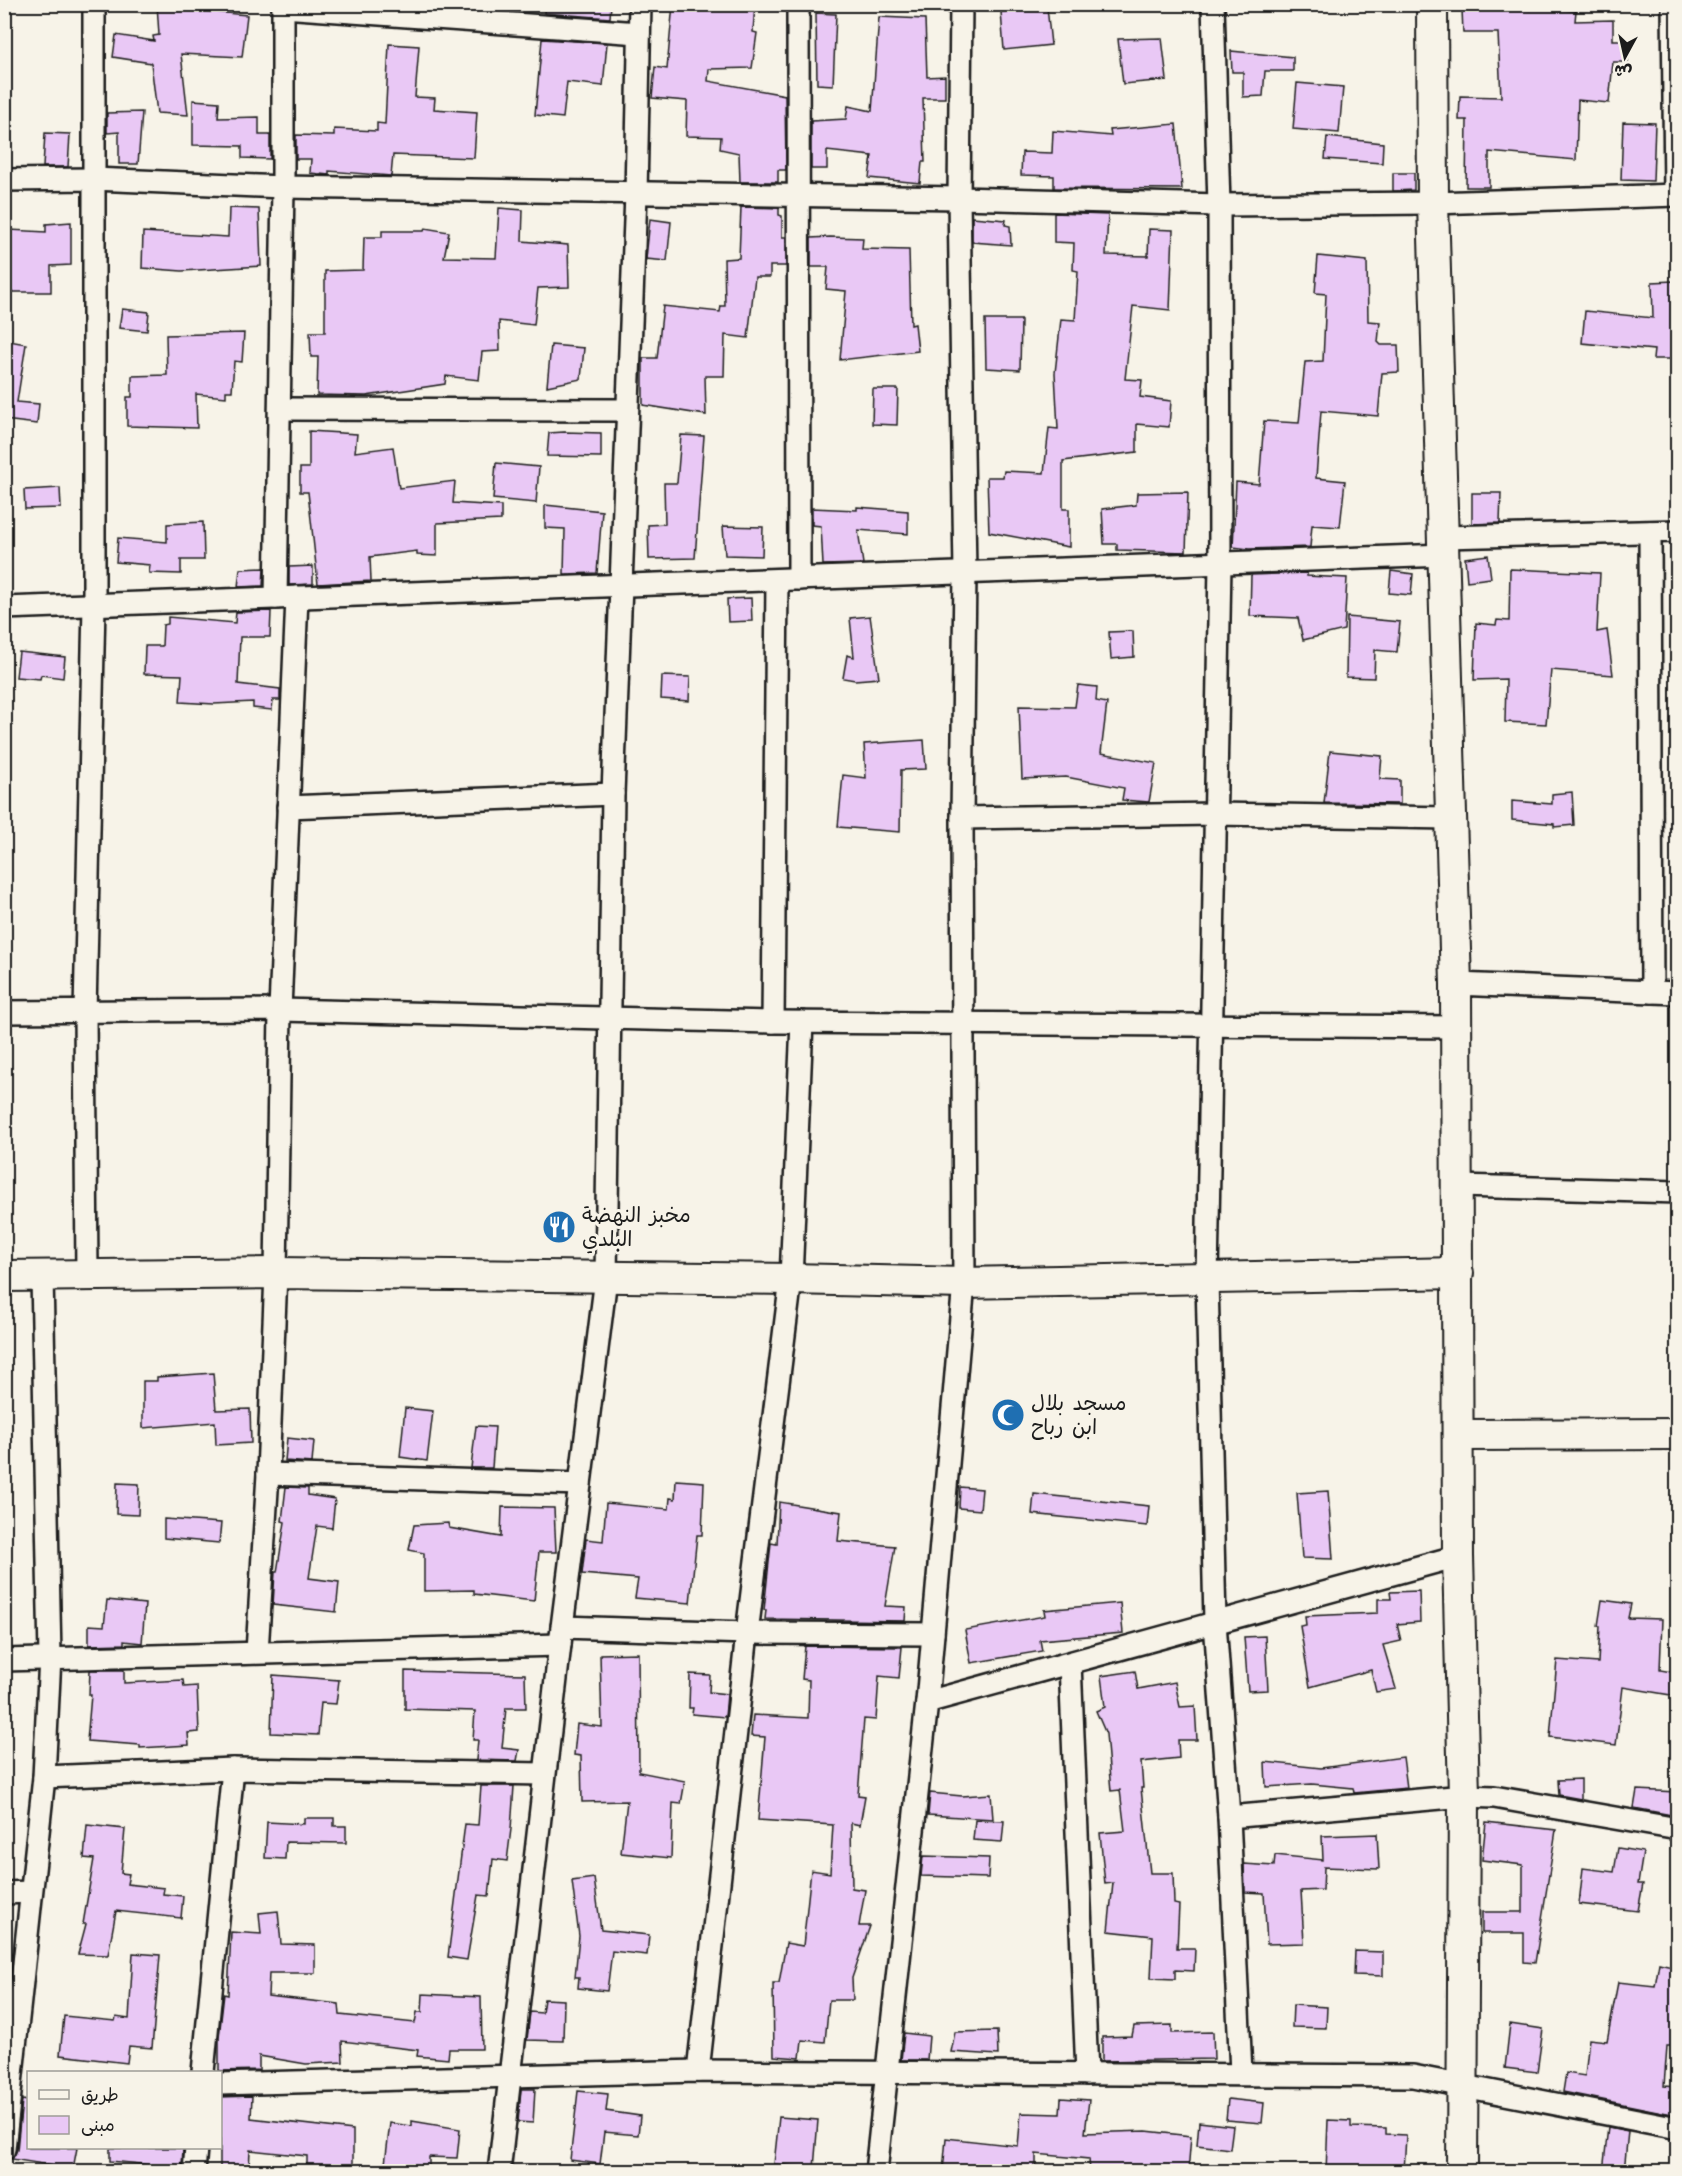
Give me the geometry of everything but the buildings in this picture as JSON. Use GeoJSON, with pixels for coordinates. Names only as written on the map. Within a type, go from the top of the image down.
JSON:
{"type":"FeatureCollection","features":[{"type":"Feature","properties":{"kind":"street"},"geometry":{"type":"LineString","coordinates":[[87,1275],[85,1012],[94,605],[94,4]]}},
{"type":"Feature","properties":{"kind":"street"},"geometry":{"type":"LineString","coordinates":[[499,2172],[544,1774],[606,1278],[613,794],[636,194],[640,4]]}},
{"type":"Feature","properties":{"kind":"street"},"geometry":{"type":"LineString","coordinates":[[798,4],[799,579]]}},
{"type":"Feature","properties":{"kind":"street"},"geometry":{"type":"LineString","coordinates":[[876,2172],[927,1702],[964,1283],[962,818],[965,573],[959,198],[961,4]]}},
{"type":"Feature","properties":{"kind":"street"},"geometry":{"type":"LineString","coordinates":[[1213,4],[1219,205],[1220,564],[1207,1279],[1215,1622],[1229,1817],[1241,2073]]}},
{"type":"Feature","properties":{"kind":"street"},"geometry":{"type":"LineString","coordinates":[[1432,4],[1433,203],[1444,546],[1449,818],[1456,984],[1458,1556],[1464,1797],[1462,2172]]}},
{"type":"Feature","properties":{"kind":"street"},"geometry":{"type":"LineString","coordinates":[[4,180],[93,179],[284,187],[959,198],[1219,205],[1433,203],[1676,195],[1673,4]]}},
{"type":"Feature","properties":{"kind":"street"},"geometry":{"type":"LineString","coordinates":[[257,1652],[268,1474],[276,1273],[280,1010],[288,807],[286,597],[280,409],[284,187],[283,6],[639,33]]}},
{"type":"Feature","properties":{"kind":"street"},"geometry":{"type":"LineString","coordinates":[[280,409],[627,410]]}},
{"type":"Feature","properties":{"kind":"street"},"geometry":{"type":"LineString","coordinates":[[4,608],[1220,564],[1444,546],[1677,531]]}},
{"type":"Feature","properties":{"kind":"street"},"geometry":{"type":"LineString","coordinates":[[1650,532],[1652,992]]}},
{"type":"Feature","properties":{"kind":"street"},"geometry":{"type":"LineString","coordinates":[[773,1022],[777,580]]}},
{"type":"Feature","properties":{"kind":"street"},"geometry":{"type":"LineString","coordinates":[[288,807],[613,794]]}},
{"type":"Feature","properties":{"kind":"street"},"geometry":{"type":"LineString","coordinates":[[962,818],[1214,814],[1449,818]]}},
{"type":"Feature","properties":{"kind":"street"},"geometry":{"type":"LineString","coordinates":[[1456,984],[1677,993]]}},
{"type":"Feature","properties":{"kind":"street"},"geometry":{"type":"LineString","coordinates":[[4,1012],[280,1010],[773,1022],[962,1022],[1212,1028],[1456,1027]]}},
{"type":"Feature","properties":{"kind":"street"},"geometry":{"type":"LineString","coordinates":[[698,2071],[747,1633],[791,1278],[802,1022]]}},
{"type":"Feature","properties":{"kind":"street"},"geometry":{"type":"LineString","coordinates":[[1458,1186],[1677,1192]]}},
{"type":"Feature","properties":{"kind":"street"},"geometry":{"type":"LineString","coordinates":[[4,1276],[276,1273],[791,1278],[964,1283],[1458,1273]]}},
{"type":"Feature","properties":{"kind":"street"},"geometry":{"type":"LineString","coordinates":[[4,2149],[20,2092],[31,1892],[44,1777],[50,1657],[42,1277]]}},
{"type":"Feature","properties":{"kind":"street"},"geometry":{"type":"LineString","coordinates":[[1458,1435],[1677,1434]]}},
{"type":"Feature","properties":{"kind":"street"},"geometry":{"type":"LineString","coordinates":[[268,1474],[580,1484]]}},
{"type":"Feature","properties":{"kind":"street"},"geometry":{"type":"LineString","coordinates":[[927,1702],[1458,1556]]}},
{"type":"Feature","properties":{"kind":"street"},"geometry":{"type":"LineString","coordinates":[[4,1660],[257,1652],[561,1636],[747,1633],[933,1634]]}},
{"type":"Feature","properties":{"kind":"street"},"geometry":{"type":"LineString","coordinates":[[1070,1664],[1087,2074]]}},
{"type":"Feature","properties":{"kind":"street"},"geometry":{"type":"LineString","coordinates":[[44,1777],[233,1769],[544,1774]]}},
{"type":"Feature","properties":{"kind":"street"},"geometry":{"type":"LineString","coordinates":[[203,2071],[233,1769]]}},
{"type":"Feature","properties":{"kind":"street"},"geometry":{"type":"LineString","coordinates":[[1229,1817],[1464,1797],[1494,1797],[1677,1829]]}},
{"type":"Feature","properties":{"kind":"street"},"geometry":{"type":"LineString","coordinates":[[4,1893],[31,1892]]}},
{"type":"Feature","properties":{"kind":"street"},"geometry":{"type":"LineString","coordinates":[[222,2084],[698,2071],[1413,2076],[1677,2128]]}},
{"type":"Feature","properties":{"kind":"street"},"geometry":{"type":"LineString","coordinates":[[194,2172],[196,2149]]}},
{"type":"Feature","properties":{"kind":"place","name":"مخبز النهضة البلدي"},"geometry":{"type":"Point","coordinates":[559,1227]}},
{"type":"Feature","properties":{"kind":"place","name":"مسجد بلال ابن رباح"},"geometry":{"type":"Point","coordinates":[1008,1415]}}]}
